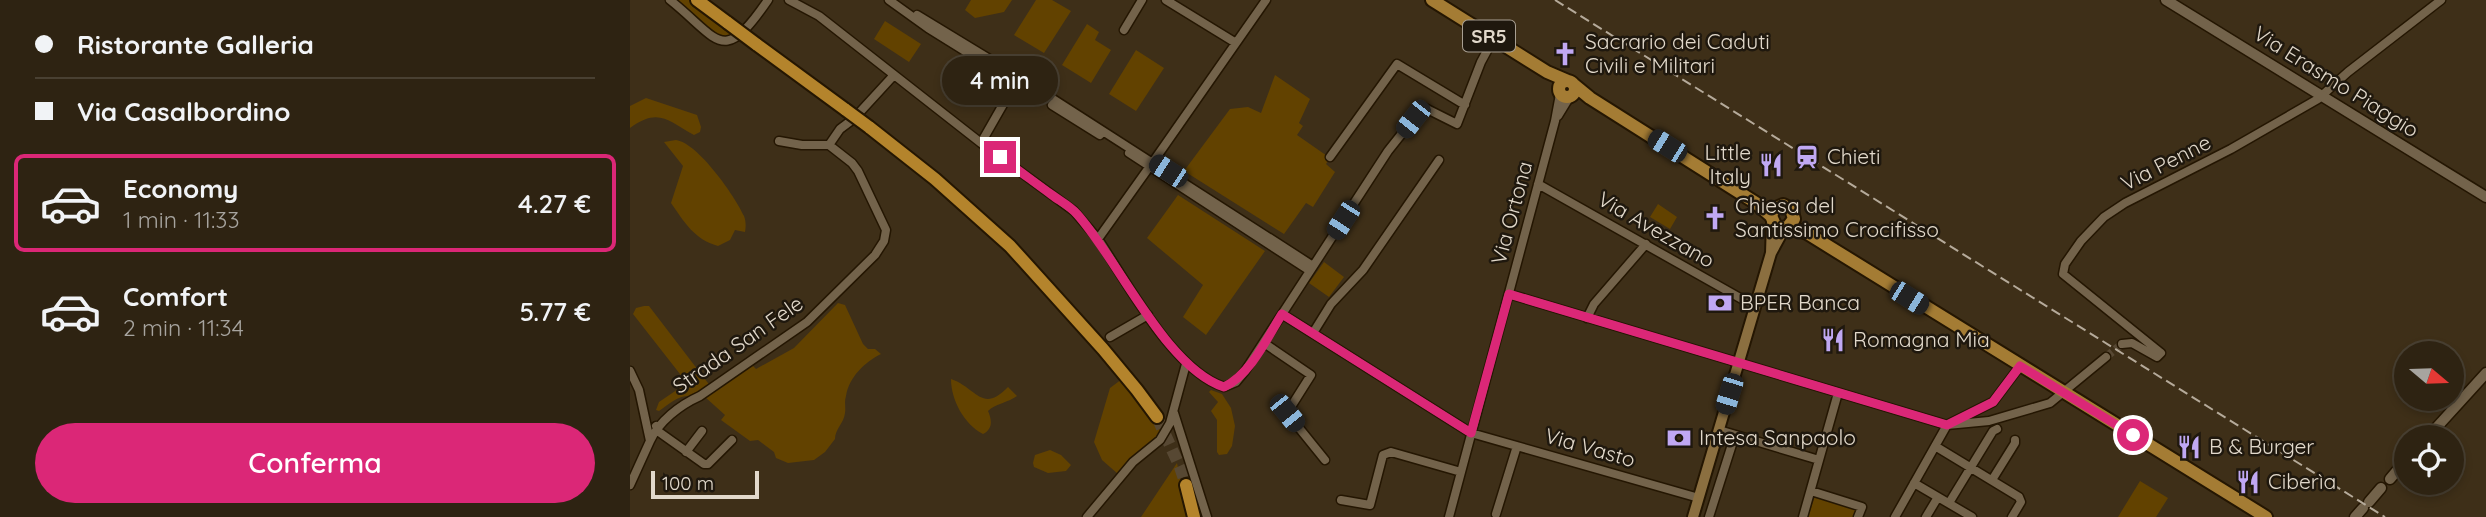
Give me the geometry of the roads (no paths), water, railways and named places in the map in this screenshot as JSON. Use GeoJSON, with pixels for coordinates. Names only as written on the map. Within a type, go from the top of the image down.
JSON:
{"type":"FeatureCollection","features":[{"type":"Feature","properties":{"kind":"highway"},"geometry":{"type":"LineString","coordinates":[[697,0],[849,115],[869,127],[989,225],[1109,356],[1157,417]]}},
{"type":"Feature","properties":{"kind":"highway"},"geometry":{"type":"LineString","coordinates":[[1186,485],[1194,517]]}},
{"type":"Feature","properties":{"kind":"main road","name":"SR5"},"geometry":{"type":"LineString","coordinates":[[1432,0],[1547,72],[1567,89],[1590,98],[1774,213],[1778,228],[1790,223]]}},
{"type":"Feature","properties":{"kind":"main road","name":"SR5"},"geometry":{"type":"LineString","coordinates":[[1774,213],[1788,207],[1790,223]]}},
{"type":"Feature","properties":{"kind":"main road"},"geometry":{"type":"LineString","coordinates":[[1693,517],[1771,253],[1774,213]]}},
{"type":"Feature","properties":{"kind":"main road","name":"SR5"},"geometry":{"type":"LineString","coordinates":[[1790,223],[2266,517]]}},
{"type":"Feature","properties":{"kind":"main road"},"geometry":{"type":"LineString","coordinates":[[1771,253],[1790,223]]}},
{"type":"Feature","properties":{"kind":"street"},"geometry":{"type":"LineString","coordinates":[[670,0],[711,36],[723,42],[734,40],[752,23],[768,0]]}},
{"type":"Feature","properties":{"kind":"street"},"geometry":{"type":"LineString","coordinates":[[789,0],[819,16],[981,143],[1074,211],[1098,239],[1148,315],[1186,365],[1211,382],[1224,387],[1236,382],[1264,343],[1388,151],[1423,107],[1457,124],[1481,62],[1494,38]]}},
{"type":"Feature","properties":{"kind":"street"},"geometry":{"type":"LineString","coordinates":[[1124,30],[1142,0]]}},
{"type":"Feature","properties":{"kind":"street"},"geometry":{"type":"LineString","coordinates":[[1166,0],[1236,43]]}},
{"type":"Feature","properties":{"kind":"street"},"geometry":{"type":"LineString","coordinates":[[1098,239],[1266,0]]}},
{"type":"Feature","properties":{"kind":"street","name":"Via Erasmo Piaggio"},"geometry":{"type":"LineString","coordinates":[[2166,0],[2486,197]]}},
{"type":"Feature","properties":{"kind":"street","name":"Via Penne"},"geometry":{"type":"LineString","coordinates":[[2122,344],[2132,343],[2157,357],[2161,354],[2063,274],[2065,264],[2081,241],[2104,217],[2125,203],[2231,149],[2323,96],[2348,72],[2441,0]]}},
{"type":"Feature","properties":{"kind":"street"},"geometry":{"type":"LineString","coordinates":[[894,1],[1311,268]]}},
{"type":"Feature","properties":{"kind":"street"},"geometry":{"type":"LineString","coordinates":[[1330,157],[1397,64],[1465,105]]}},
{"type":"Feature","properties":{"kind":"street"},"geometry":{"type":"LineString","coordinates":[[860,112],[894,75]]}},
{"type":"Feature","properties":{"kind":"street"},"geometry":{"type":"LineString","coordinates":[[981,143],[1017,82]]}},
{"type":"Feature","properties":{"kind":"street","name":"Via Ortona"},"geometry":{"type":"LineString","coordinates":[[1449,517],[1555,121],[1567,89]]}},
{"type":"Feature","properties":{"kind":"street"},"geometry":{"type":"LineString","coordinates":[[779,141],[795,145],[829,145],[849,115]]}},
{"type":"Feature","properties":{"kind":"street","name":"Strada San Fele"},"geometry":{"type":"LineString","coordinates":[[656,426],[690,400],[700,396],[807,322],[875,255],[884,241],[886,230],[858,171],[829,145]]}},
{"type":"Feature","properties":{"kind":"street"},"geometry":{"type":"LineString","coordinates":[[1313,333],[1331,304],[1363,270],[1439,160]]}},
{"type":"Feature","properties":{"kind":"street","name":"Via Avezzano"},"geometry":{"type":"LineString","coordinates":[[1538,184],[1756,307]]}},
{"type":"Feature","properties":{"kind":"street"},"geometry":{"type":"LineString","coordinates":[[1587,318],[1594,304],[1646,244]]}},
{"type":"Feature","properties":{"kind":"street"},"geometry":{"type":"LineString","coordinates":[[1509,294],[1947,425],[1974,424],[2050,403],[2106,356]]}},
{"type":"Feature","properties":{"kind":"street","name":"Via Vasto"},"geometry":{"type":"LineString","coordinates":[[1282,314],[1471,433],[1699,498]]}},
{"type":"Feature","properties":{"kind":"street"},"geometry":{"type":"LineString","coordinates":[[1110,337],[1148,315]]}},
{"type":"Feature","properties":{"kind":"street"},"geometry":{"type":"LineString","coordinates":[[1264,343],[1311,375],[1287,413],[1325,460]]}},
{"type":"Feature","properties":{"kind":"street"},"geometry":{"type":"LineString","coordinates":[[1087,517],[1133,462],[1160,440],[1170,423],[1186,365]]}},
{"type":"Feature","properties":{"kind":"street"},"geometry":{"type":"LineString","coordinates":[[1895,517],[1947,425],[1993,402],[2020,366]]}},
{"type":"Feature","properties":{"kind":"street"},"geometry":{"type":"LineString","coordinates":[[630,371],[639,390],[650,441]]}},
{"type":"Feature","properties":{"kind":"street"},"geometry":{"type":"LineString","coordinates":[[2439,425],[2486,373]]}},
{"type":"Feature","properties":{"kind":"street"},"geometry":{"type":"LineString","coordinates":[[1803,517],[1838,393]]}},
{"type":"Feature","properties":{"kind":"street"},"geometry":{"type":"LineString","coordinates":[[1174,410],[1207,517]]}},
{"type":"Feature","properties":{"kind":"street"},"geometry":{"type":"LineString","coordinates":[[630,485],[656,426]]}},
{"type":"Feature","properties":{"kind":"street"},"geometry":{"type":"LineString","coordinates":[[656,426],[659,432],[701,463],[708,464],[732,440]]}},
{"type":"Feature","properties":{"kind":"street"},"geometry":{"type":"LineString","coordinates":[[1949,503],[1993,431],[1997,429]]}},
{"type":"Feature","properties":{"kind":"street"},"geometry":{"type":"LineString","coordinates":[[1718,430],[1819,460]]}},
{"type":"Feature","properties":{"kind":"street"},"geometry":{"type":"LineString","coordinates":[[686,452],[702,431]]}},
{"type":"Feature","properties":{"kind":"street"},"geometry":{"type":"LineString","coordinates":[[1709,517],[1735,435]]}},
{"type":"Feature","properties":{"kind":"street"},"geometry":{"type":"LineString","coordinates":[[1992,480],[2015,440]]}},
{"type":"Feature","properties":{"kind":"street"},"geometry":{"type":"LineString","coordinates":[[1496,514],[1517,446]]}},
{"type":"Feature","properties":{"kind":"street"},"geometry":{"type":"LineString","coordinates":[[1935,446],[2019,497],[2021,502],[2012,517]]}},
{"type":"Feature","properties":{"kind":"street"},"geometry":{"type":"LineString","coordinates":[[1341,500],[1370,505],[1383,455],[1391,452],[1461,472]]}},
{"type":"Feature","properties":{"kind":"street"},"geometry":{"type":"LineString","coordinates":[[2390,479],[2394,474]]}},
{"type":"Feature","properties":{"kind":"street"},"geometry":{"type":"LineString","coordinates":[[1914,484],[1972,517]]}},
{"type":"Feature","properties":{"kind":"street"},"geometry":{"type":"LineString","coordinates":[[2355,517],[2381,488]]}},
{"type":"Feature","properties":{"kind":"street"},"geometry":{"type":"LineString","coordinates":[[1811,491],[1862,507],[1858,517]]}},
{"type":"Feature","properties":{"kind":"street"},"geometry":{"type":"LineString","coordinates":[[1926,517],[1938,497]]}},
{"type":"Feature","properties":{"kind":"tunnel"},"geometry":{"type":"LineString","coordinates":[[2106,357],[2122,344]]}},
{"type":"Feature","properties":{"kind":"tunnel"},"geometry":{"type":"LineString","coordinates":[[1157,417],[1186,485]]}},
{"type":"Feature","properties":{"kind":"railway"},"geometry":{"type":"LineString","coordinates":[[1555,0],[2385,517]]}},
{"type":"Feature","properties":{"kind":"place","name":"Sacrario dei Caduti Civili e Militari"},"geometry":{"type":"Point","coordinates":[1565,54]}},
{"type":"Feature","properties":{"kind":"place","name":"Chieti"},"geometry":{"type":"Point","coordinates":[1807,157]}},
{"type":"Feature","properties":{"kind":"place","name":"Little Italy"},"geometry":{"type":"Point","coordinates":[1771,165]}},
{"type":"Feature","properties":{"kind":"place","name":"Chiesa del Santissimo Crocifisso"},"geometry":{"type":"Point","coordinates":[1715,218]}},
{"type":"Feature","properties":{"kind":"place","name":"BPER Banca"},"geometry":{"type":"Point","coordinates":[1720,303]}},
{"type":"Feature","properties":{"kind":"place","name":"Romagna Mia"},"geometry":{"type":"Point","coordinates":[1833,340]}},
{"type":"Feature","properties":{"kind":"place","name":"Intesa Sanpaolo"},"geometry":{"type":"Point","coordinates":[1679,438]}},
{"type":"Feature","properties":{"kind":"place","name":"B & Burger"},"geometry":{"type":"Point","coordinates":[2189,447]}},
{"type":"Feature","properties":{"kind":"place","name":"Ciberìa"},"geometry":{"type":"Point","coordinates":[2248,482]}}]}
